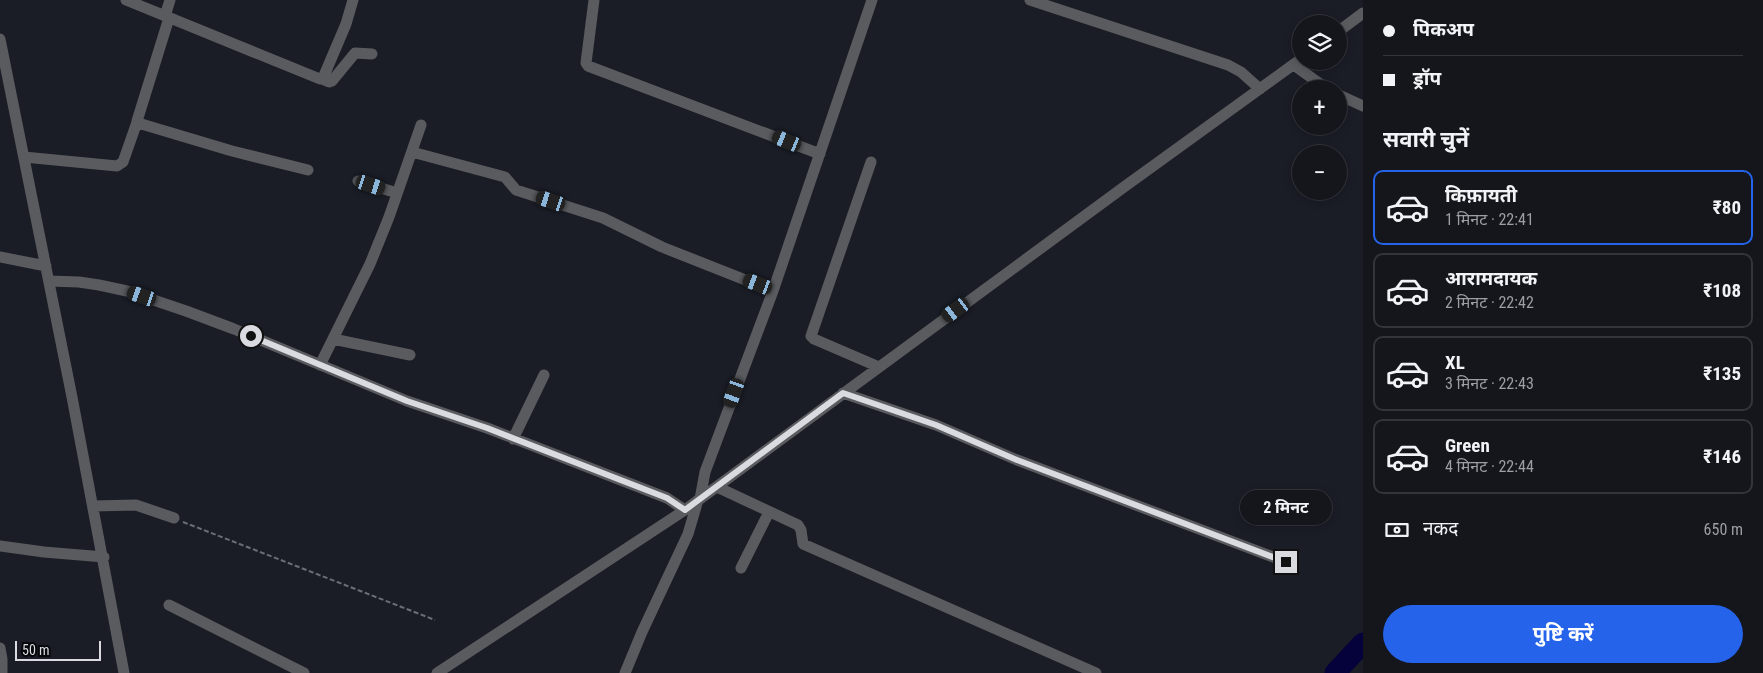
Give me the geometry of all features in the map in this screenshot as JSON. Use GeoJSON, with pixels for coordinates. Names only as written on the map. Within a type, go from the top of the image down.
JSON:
{"type":"FeatureCollection","features":[{"type":"Feature","properties":{"kind":"street"},"geometry":{"type":"LineString","coordinates":[[126,0],[328,82],[332,82],[354,53],[372,54]]}},
{"type":"Feature","properties":{"kind":"street"},"geometry":{"type":"LineString","coordinates":[[24,157],[117,166],[123,162],[137,122],[167,17],[170,0]]}},
{"type":"Feature","properties":{"kind":"street"},"geometry":{"type":"LineString","coordinates":[[322,79],[346,24],[353,0]]}},
{"type":"Feature","properties":{"kind":"street"},"geometry":{"type":"LineString","coordinates":[[594,0],[586,63],[588,66],[820,154]]}},
{"type":"Feature","properties":{"kind":"street"},"geometry":{"type":"LineString","coordinates":[[625,673],[688,534],[705,472],[774,290],[872,0]]}},
{"type":"Feature","properties":{"kind":"street"},"geometry":{"type":"LineString","coordinates":[[1030,0],[1228,65],[1241,72],[1260,89]]}},
{"type":"Feature","properties":{"kind":"street"},"geometry":{"type":"LineString","coordinates":[[1347,25],[1363,13]]}},
{"type":"Feature","properties":{"kind":"street"},"geometry":{"type":"LineString","coordinates":[[0,39],[104,557],[124,673]]}},
{"type":"Feature","properties":{"kind":"street"},"geometry":{"type":"LineString","coordinates":[[437,673],[685,510],[1292,66]]}},
{"type":"Feature","properties":{"kind":"street"},"geometry":{"type":"LineString","coordinates":[[1306,70],[1317,80]]}},
{"type":"Feature","properties":{"kind":"street"},"geometry":{"type":"LineString","coordinates":[[1347,99],[1363,106]]}},
{"type":"Feature","properties":{"kind":"street"},"geometry":{"type":"LineString","coordinates":[[137,122],[232,151],[308,170]]}},
{"type":"Feature","properties":{"kind":"street"},"geometry":{"type":"LineString","coordinates":[[320,365],[370,264],[421,125]]}},
{"type":"Feature","properties":{"kind":"street"},"geometry":{"type":"LineString","coordinates":[[412,152],[505,177],[516,190],[603,218],[662,247],[774,290]]}},
{"type":"Feature","properties":{"kind":"street"},"geometry":{"type":"LineString","coordinates":[[871,162],[811,336],[879,367]]}},
{"type":"Feature","properties":{"kind":"street"},"geometry":{"type":"LineString","coordinates":[[358,181],[397,193]]}},
{"type":"Feature","properties":{"kind":"street"},"geometry":{"type":"LineString","coordinates":[[0,257],[46,266]]}},
{"type":"Feature","properties":{"kind":"street"},"geometry":{"type":"LineString","coordinates":[[49,281],[79,282],[127,292],[234,329],[407,401],[667,498],[685,510]]}},
{"type":"Feature","properties":{"kind":"street"},"geometry":{"type":"LineString","coordinates":[[333,339],[410,355]]}},
{"type":"Feature","properties":{"kind":"street"},"geometry":{"type":"LineString","coordinates":[[513,439],[544,375]]}},
{"type":"Feature","properties":{"kind":"street"},"geometry":{"type":"LineString","coordinates":[[843,393],[936,425],[1017,460],[1286,562]]}},
{"type":"Feature","properties":{"kind":"street"},"geometry":{"type":"LineString","coordinates":[[717,487],[798,525],[804,544],[1096,673]]}},
{"type":"Feature","properties":{"kind":"street"},"geometry":{"type":"LineString","coordinates":[[93,506],[136,505],[174,518]]}},
{"type":"Feature","properties":{"kind":"street"},"geometry":{"type":"LineString","coordinates":[[741,568],[769,512]]}},
{"type":"Feature","properties":{"kind":"street"},"geometry":{"type":"LineString","coordinates":[[0,546],[104,557]]}},
{"type":"Feature","properties":{"kind":"street"},"geometry":{"type":"LineString","coordinates":[[169,605],[304,673]]}},
{"type":"Feature","properties":{"kind":"street"},"geometry":{"type":"LineString","coordinates":[[0,648],[2,673]]}},
{"type":"Feature","properties":{"kind":"path"},"geometry":{"type":"LineString","coordinates":[[174,518],[435,620]]}},
{"type":"Feature","properties":{"kind":"waterway"},"geometry":{"type":"LineString","coordinates":[[1335,673],[1363,643]]}},
{"type":"Feature","properties":{"kind":"route"},"geometry":{"type":"LineString","coordinates":[[251,336],[376,389],[487,428],[667,498],[685,510],[843,393],[936,425],[1017,460],[1286,562]]}}]}
